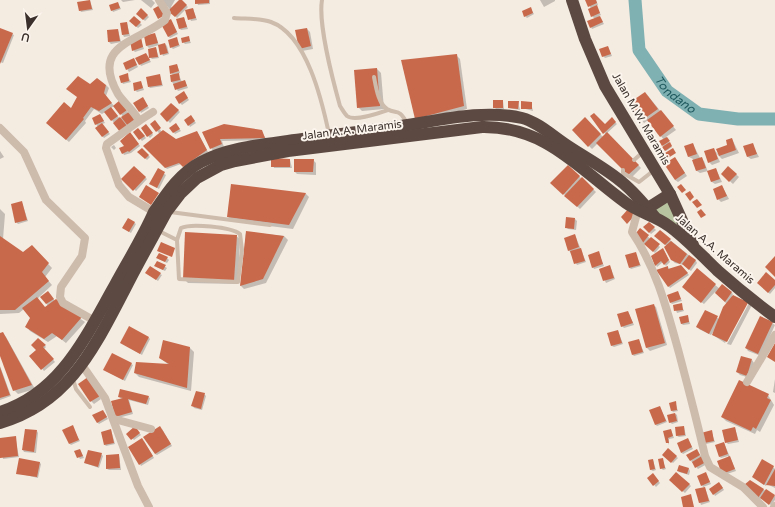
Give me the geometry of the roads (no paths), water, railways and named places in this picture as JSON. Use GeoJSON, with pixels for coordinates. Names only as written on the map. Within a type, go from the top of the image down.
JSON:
{"type":"FeatureCollection","features":[{"type":"Feature","properties":{"kind":"highway","name":"Jalan M.W. Maramis"},"geometry":{"type":"LineString","coordinates":[[572,0],[605,86],[670,194],[694,248]]}},
{"type":"Feature","properties":{"kind":"highway"},"geometry":{"type":"LineString","coordinates":[[0,412],[16,406],[38,392],[61,372],[81,346],[154,212],[176,182],[200,162],[222,153],[241,148],[408,125],[424,128],[481,116],[524,118],[613,176],[640,198],[647,212],[670,194]]}},
{"type":"Feature","properties":{"kind":"highway","name":"Jalan A.A. Maramis"},"geometry":{"type":"LineString","coordinates":[[0,423],[42,405],[62,389],[82,365],[97,341],[167,211],[191,183],[221,165],[288,151],[350,145],[424,128],[510,128],[533,136],[575,161],[670,227],[740,290],[775,317]]}},
{"type":"Feature","properties":{"kind":"street"},"geometry":{"type":"LineString","coordinates":[[139,121],[119,95],[112,81],[109,62],[112,56],[122,45],[165,20],[167,13],[159,0]]}},
{"type":"Feature","properties":{"kind":"street"},"geometry":{"type":"LineString","coordinates":[[154,112],[107,144],[106,149],[119,185],[129,197],[154,212]]}},
{"type":"Feature","properties":{"kind":"street"},"geometry":{"type":"LineString","coordinates":[[0,128],[24,152],[46,200],[85,238],[82,256],[61,287],[60,297],[63,303],[95,321]]}},
{"type":"Feature","properties":{"kind":"street"},"geometry":{"type":"LineString","coordinates":[[647,212],[632,232],[644,250],[660,286],[686,376],[705,456],[710,467],[743,487],[763,507]]}},
{"type":"Feature","properties":{"kind":"street"},"geometry":{"type":"LineString","coordinates":[[747,382],[775,335]]}},
{"type":"Feature","properties":{"kind":"street"},"geometry":{"type":"LineString","coordinates":[[82,365],[105,398],[138,486],[149,507]]}},
{"type":"Feature","properties":{"kind":"street"},"geometry":{"type":"LineString","coordinates":[[114,419],[151,429]]}},
{"type":"Feature","properties":{"kind":"lane"},"geometry":{"type":"LineString","coordinates":[[322,0],[321,8],[325,36],[340,106],[346,115],[352,118],[388,110],[397,111],[403,115],[408,125]]}},
{"type":"Feature","properties":{"kind":"lane"},"geometry":{"type":"LineString","coordinates":[[234,18],[270,22],[283,30],[292,39],[311,70],[330,136]]}},
{"type":"Feature","properties":{"kind":"lane"},"geometry":{"type":"LineString","coordinates":[[374,77],[382,104],[388,110]]}},
{"type":"Feature","properties":{"kind":"lane"},"geometry":{"type":"LineString","coordinates":[[634,160],[644,152]]}},
{"type":"Feature","properties":{"kind":"lane"},"geometry":{"type":"LineString","coordinates":[[623,170],[623,173],[639,182],[655,170]]}},
{"type":"Feature","properties":{"kind":"lane"},"geometry":{"type":"LineString","coordinates":[[167,211],[270,225]]}},
{"type":"Feature","properties":{"kind":"lane"},"geometry":{"type":"LineString","coordinates":[[184,226],[208,226],[236,230],[240,234],[242,242],[238,282],[179,279],[177,240],[181,228],[184,226]]}},
{"type":"Feature","properties":{"kind":"lane"},"geometry":{"type":"LineString","coordinates":[[157,230],[177,240]]}},
{"type":"Feature","properties":{"kind":"lane"},"geometry":{"type":"LineString","coordinates":[[72,377],[76,389],[90,407]]}},
{"type":"Feature","properties":{"kind":"waterway","name":"Tondano"},"geometry":{"type":"LineString","coordinates":[[635,0],[639,50],[667,91],[699,114],[738,119],[775,119]]}}]}
